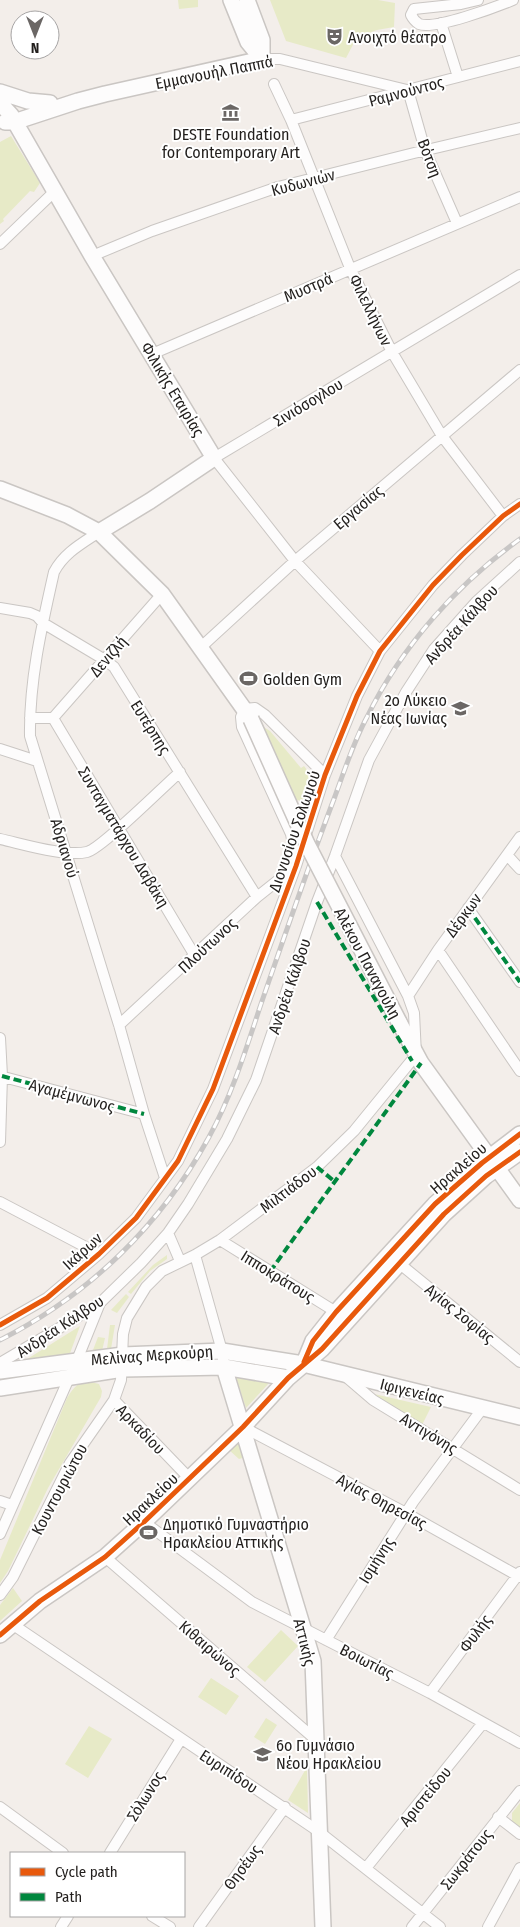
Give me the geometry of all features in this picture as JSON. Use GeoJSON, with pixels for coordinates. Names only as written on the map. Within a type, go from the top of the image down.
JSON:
{"type":"FeatureCollection","features":[{"type":"Feature","properties":{"kind":"street"},"geometry":{"type":"LineString","coordinates":[[231,0],[248,42],[262,59]]}},
{"type":"Feature","properties":{"kind":"street"},"geometry":{"type":"LineString","coordinates":[[247,0],[262,40],[262,59]]}},
{"type":"Feature","properties":{"kind":"street"},"geometry":{"type":"LineString","coordinates":[[478,0],[451,5],[422,7],[414,9],[411,16],[420,24],[441,23],[490,9],[513,0]]}},
{"type":"Feature","properties":{"kind":"street"},"geometry":{"type":"LineString","coordinates":[[441,23],[458,77]]}},
{"type":"Feature","properties":{"kind":"street","name":"Εμμανουήλ Παππά"},"geometry":{"type":"LineString","coordinates":[[6,120],[78,100],[262,59],[280,59],[408,90]]}},
{"type":"Feature","properties":{"kind":"street","name":"Ραμνούντος"},"geometry":{"type":"LineString","coordinates":[[292,120],[520,61]]}},
{"type":"Feature","properties":{"kind":"street","name":"Φιλελλήνων"},"geometry":{"type":"LineString","coordinates":[[274,84],[292,120],[350,268],[392,352],[442,436],[503,516]]}},
{"type":"Feature","properties":{"kind":"street","name":"Βότση"},"geometry":{"type":"LineString","coordinates":[[408,90],[425,150],[457,223]]}},
{"type":"Feature","properties":{"kind":"street"},"geometry":{"type":"LineString","coordinates":[[0,92],[28,101],[50,103]]}},
{"type":"Feature","properties":{"kind":"street","name":"Εμμανουήλ Παππά"},"geometry":{"type":"LineString","coordinates":[[6,120],[20,109],[63,100],[78,100]]}},
{"type":"Feature","properties":{"kind":"street","name":"Φιλικής Εταιρίας"},"geometry":{"type":"LineString","coordinates":[[0,103],[6,120],[55,191],[214,458],[295,561],[380,651]]}},
{"type":"Feature","properties":{"kind":"street","name":"Κυδωνιών"},"geometry":{"type":"LineString","coordinates":[[92,256],[211,209],[278,187],[520,128]]}},
{"type":"Feature","properties":{"kind":"street"},"geometry":{"type":"LineString","coordinates":[[0,244],[55,191]]}},
{"type":"Feature","properties":{"kind":"street","name":"Μυστρά"},"geometry":{"type":"LineString","coordinates":[[152,354],[520,197]]}},
{"type":"Feature","properties":{"kind":"street","name":"Σινιόσογλου"},"geometry":{"type":"LineString","coordinates":[[99,532],[214,458],[520,275]]}},
{"type":"Feature","properties":{"kind":"street","name":"Εργασίας"},"geometry":{"type":"LineString","coordinates":[[200,648],[295,561],[520,370]]}},
{"type":"Feature","properties":{"kind":"street","name":"Αλέκου Παναγούλη"},"geometry":{"type":"LineString","coordinates":[[0,489],[67,515],[99,532],[162,594],[248,714],[307,844],[416,1055],[520,1200]]}},
{"type":"Feature","properties":{"kind":"street","name":"Διονυσίου Σολωμού"},"geometry":{"type":"LineString","coordinates":[[165,1178],[178,1160],[213,1089],[296,866],[325,775],[357,696],[380,651],[433,585],[503,516],[520,504]]}},
{"type":"Feature","properties":{"kind":"street"},"geometry":{"type":"LineString","coordinates":[[67,515],[97,519],[124,517]]}},
{"type":"Feature","properties":{"kind":"street","name":"Αδριανού"},"geometry":{"type":"LineString","coordinates":[[99,532],[68,553],[54,572],[43,622],[30,718],[30,736],[165,1178]]}},
{"type":"Feature","properties":{"kind":"street","name":"Ανδρέα Κάλβου"},"geometry":{"type":"LineString","coordinates":[[0,1363],[100,1303],[142,1263],[168,1233],[227,1139],[256,1080],[317,902],[369,760],[406,692],[434,649],[476,602],[520,562]]}},
{"type":"Feature","properties":{"kind":"street","name":"Δενιζλή"},"geometry":{"type":"LineString","coordinates":[[53,718],[162,594]]}},
{"type":"Feature","properties":{"kind":"street","name":"Ευτέρπης"},"geometry":{"type":"LineString","coordinates":[[0,608],[37,616],[43,622],[114,667],[257,897]]}},
{"type":"Feature","properties":{"kind":"street"},"geometry":{"type":"LineString","coordinates":[[296,866],[291,834],[242,727],[242,717],[254,708],[265,715],[325,775]]}},
{"type":"Feature","properties":{"kind":"street"},"geometry":{"type":"LineString","coordinates":[[30,718],[53,718]]}},
{"type":"Feature","properties":{"kind":"street","name":"Συνταγματάρχου Δαβάκη"},"geometry":{"type":"LineString","coordinates":[[53,718],[194,956]]}},
{"type":"Feature","properties":{"kind":"street"},"geometry":{"type":"LineString","coordinates":[[0,749],[37,761]]}},
{"type":"Feature","properties":{"kind":"street"},"geometry":{"type":"LineString","coordinates":[[0,839],[67,853],[87,852],[118,828],[180,772]]}},
{"type":"Feature","properties":{"kind":"street","name":"Δέρκων"},"geometry":{"type":"LineString","coordinates":[[408,996],[438,950],[520,837]]}},
{"type":"Feature","properties":{"kind":"street"},"geometry":{"type":"LineString","coordinates":[[507,855],[520,869]]}},
{"type":"Feature","properties":{"kind":"street"},"geometry":{"type":"LineString","coordinates":[[335,856],[408,996],[414,1013],[416,1055]]}},
{"type":"Feature","properties":{"kind":"street","name":"Πλούτωνος"},"geometry":{"type":"LineString","coordinates":[[119,1025],[257,897],[296,866]]}},
{"type":"Feature","properties":{"kind":"street"},"geometry":{"type":"LineString","coordinates":[[468,908],[520,982]]}},
{"type":"Feature","properties":{"kind":"street"},"geometry":{"type":"LineString","coordinates":[[438,950],[520,1071]]}},
{"type":"Feature","properties":{"kind":"street"},"geometry":{"type":"LineString","coordinates":[[0,1038],[0,1142]]}},
{"type":"Feature","properties":{"kind":"street","name":"Μιλτιάδου"},"geometry":{"type":"LineString","coordinates":[[123,1362],[127,1318],[146,1287],[162,1271],[220,1240],[337,1150],[354,1132],[416,1055]]}},
{"type":"Feature","properties":{"kind":"street","name":"Αγαμέμνωνος"},"geometry":{"type":"LineString","coordinates":[[1,1076],[144,1114]]}},
{"type":"Feature","properties":{"kind":"street","name":"Ηρακλείου"},"geometry":{"type":"LineString","coordinates":[[0,1635],[40,1601],[105,1557],[190,1479],[243,1427],[288,1378],[322,1349],[444,1214],[520,1134]]}},
{"type":"Feature","properties":{"kind":"street","name":"Ηρακλείου"},"geometry":{"type":"LineString","coordinates":[[303,1364],[313,1341],[336,1312],[435,1204],[493,1162],[520,1152]]}},
{"type":"Feature","properties":{"kind":"street","name":"Ικάρων"},"geometry":{"type":"LineString","coordinates":[[0,1325],[47,1298],[99,1254],[136,1218],[165,1178]]}},
{"type":"Feature","properties":{"kind":"street"},"geometry":{"type":"LineString","coordinates":[[0,1202],[99,1254]]}},
{"type":"Feature","properties":{"kind":"street"},"geometry":{"type":"LineString","coordinates":[[168,1233],[180,1262]]}},
{"type":"Feature","properties":{"kind":"street","name":"Ιπποκράτους"},"geometry":{"type":"LineString","coordinates":[[220,1240],[336,1312]]}},
{"type":"Feature","properties":{"kind":"street"},"geometry":{"type":"LineString","coordinates":[[195,1255],[222,1351],[224,1367]]}},
{"type":"Feature","properties":{"kind":"street","name":"Αγίας Σοφίας"},"geometry":{"type":"LineString","coordinates":[[400,1264],[518,1355]]}},
{"type":"Feature","properties":{"kind":"street","name":"Κουντουριώτου"},"geometry":{"type":"LineString","coordinates":[[0,1534],[77,1360],[100,1303]]}},
{"type":"Feature","properties":{"kind":"street","name":"Μελίνας Μερκούρη"},"geometry":{"type":"LineString","coordinates":[[0,1388],[70,1376],[123,1362],[222,1351],[303,1364]]}},
{"type":"Feature","properties":{"kind":"street","name":"Μελίνας Μερκούρη"},"geometry":{"type":"LineString","coordinates":[[0,1371],[77,1360],[224,1367],[288,1378]]}},
{"type":"Feature","properties":{"kind":"street","name":"Κουντουριώτου"},"geometry":{"type":"LineString","coordinates":[[0,1594],[16,1572],[70,1463],[114,1400],[121,1380],[123,1362]]}},
{"type":"Feature","properties":{"kind":"street","name":"Ιφιγενείας"},"geometry":{"type":"LineString","coordinates":[[303,1364],[520,1417]]}},
{"type":"Feature","properties":{"kind":"street","name":"Αττικής"},"geometry":{"type":"LineString","coordinates":[[224,1367],[313,1661],[323,1927]]}},
{"type":"Feature","properties":{"kind":"street","name":"Αντιγόνης"},"geometry":{"type":"LineString","coordinates":[[341,1373],[374,1400],[520,1490]]}},
{"type":"Feature","properties":{"kind":"street","name":"Αρκαδίου"},"geometry":{"type":"LineString","coordinates":[[114,1400],[190,1479]]}},
{"type":"Feature","properties":{"kind":"street","name":"Ισμήνης"},"geometry":{"type":"LineString","coordinates":[[326,1640],[406,1513],[482,1408]]}},
{"type":"Feature","properties":{"kind":"street","name":"Αγίας Θηρεσίας"},"geometry":{"type":"LineString","coordinates":[[243,1427],[519,1574]]}},
{"type":"Feature","properties":{"kind":"street"},"geometry":{"type":"LineString","coordinates":[[0,1501],[12,1505]]}},
{"type":"Feature","properties":{"kind":"street","name":"Βοιωτίας"},"geometry":{"type":"LineString","coordinates":[[144,1522],[252,1602],[520,1743]]}},
{"type":"Feature","properties":{"kind":"street","name":"Κιθαιρώνος"},"geometry":{"type":"LineString","coordinates":[[105,1557],[315,1739]]}},
{"type":"Feature","properties":{"kind":"street","name":"Φυλής"},"geometry":{"type":"LineString","coordinates":[[430,1694],[519,1574]]}},
{"type":"Feature","properties":{"kind":"street","name":"Ευριπίδου"},"geometry":{"type":"LineString","coordinates":[[12,1624],[285,1807],[440,1927]]}},
{"type":"Feature","properties":{"kind":"street","name":"Αριστείδου"},"geometry":{"type":"LineString","coordinates":[[366,1868],[483,1723]]}},
{"type":"Feature","properties":{"kind":"street","name":"Σόλωνος"},"geometry":{"type":"LineString","coordinates":[[111,1852],[181,1739]]}},
{"type":"Feature","properties":{"kind":"street","name":"Σωκράτους"},"geometry":{"type":"LineString","coordinates":[[412,1927],[520,1790]]}},
{"type":"Feature","properties":{"kind":"street"},"geometry":{"type":"LineString","coordinates":[[0,1807],[63,1852]]}},
{"type":"Feature","properties":{"kind":"street","name":"Θησέως"},"geometry":{"type":"LineString","coordinates":[[199,1927],[285,1807]]}},
{"type":"Feature","properties":{"kind":"street"},"geometry":{"type":"LineString","coordinates":[[498,1817],[520,1834]]}},
{"type":"Feature","properties":{"kind":"street"},"geometry":{"type":"LineString","coordinates":[[488,1927],[520,1868]]}},
{"type":"Feature","properties":{"kind":"street"},"geometry":{"type":"LineString","coordinates":[[154,1917],[170,1927]]}},
{"type":"Feature","properties":{"kind":"green space"},"geometry":{"type":"Polygon","coordinates":[[[178,0],[198,0],[198,7],[179,9],[178,0]]]}},
{"type":"Feature","properties":{"kind":"green space"},"geometry":{"type":"Polygon","coordinates":[[[270,0],[378,0],[395,3],[394,27],[377,30],[357,37],[346,58],[286,41],[270,0]]]}},
{"type":"Feature","properties":{"kind":"green space"},"geometry":{"type":"Polygon","coordinates":[[[11,136],[40,183],[34,192],[30,191],[0,224],[0,142],[11,136]]]}},
{"type":"Feature","properties":{"kind":"green space"},"geometry":{"type":"Polygon","coordinates":[[[262,726],[270,731],[301,768],[304,766],[314,779],[309,814],[307,815],[299,800],[296,801],[262,726]]]}},
{"type":"Feature","properties":{"kind":"green space"},"geometry":{"type":"Polygon","coordinates":[[[167,1255],[167,1259],[150,1271],[131,1294],[128,1292],[153,1265],[167,1255]]]}},
{"type":"Feature","properties":{"kind":"green space"},"geometry":{"type":"Polygon","coordinates":[[[126,1294],[129,1297],[117,1313],[111,1310],[126,1294]]]}},
{"type":"Feature","properties":{"kind":"green space"},"geometry":{"type":"Polygon","coordinates":[[[110,1325],[115,1325],[111,1349],[107,1349],[110,1325]]]}},
{"type":"Feature","properties":{"kind":"green space"},"geometry":{"type":"Polygon","coordinates":[[[80,1326],[69,1356],[24,1361],[80,1326]]]}},
{"type":"Feature","properties":{"kind":"green space"},"geometry":{"type":"Polygon","coordinates":[[[98,1337],[105,1338],[102,1351],[93,1350],[98,1337]]]}},
{"type":"Feature","properties":{"kind":"green space"},"geometry":{"type":"Polygon","coordinates":[[[235,1375],[270,1382],[246,1408],[235,1375]]]}},
{"type":"Feature","properties":{"kind":"green space"},"geometry":{"type":"Polygon","coordinates":[[[87,1381],[99,1384],[102,1391],[101,1397],[48,1488],[8,1571],[0,1583],[0,1560],[67,1398],[77,1385],[87,1381]]]}},
{"type":"Feature","properties":{"kind":"green space"},"geometry":{"type":"Polygon","coordinates":[[[374,1394],[431,1407],[422,1425],[374,1394]]]}},
{"type":"Feature","properties":{"kind":"green space"},"geometry":{"type":"Polygon","coordinates":[[[242,1443],[246,1457],[239,1459],[229,1450],[234,1444],[242,1443]]]}},
{"type":"Feature","properties":{"kind":"green space"},"geometry":{"type":"Polygon","coordinates":[[[13,1588],[22,1601],[0,1621],[0,1605],[13,1588]]]}},
{"type":"Feature","properties":{"kind":"green space"},"geometry":{"type":"Polygon","coordinates":[[[281,1630],[298,1646],[265,1682],[247,1667],[281,1630]]]}},
{"type":"Feature","properties":{"kind":"green space"},"geometry":{"type":"Polygon","coordinates":[[[211,1678],[239,1696],[226,1715],[198,1697],[211,1678]]]}},
{"type":"Feature","properties":{"kind":"green space"},"geometry":{"type":"Polygon","coordinates":[[[266,1718],[277,1725],[265,1744],[254,1737],[266,1718]]]}},
{"type":"Feature","properties":{"kind":"green space"},"geometry":{"type":"Polygon","coordinates":[[[89,1726],[112,1739],[88,1778],[65,1764],[89,1726]]]}},
{"type":"Feature","properties":{"kind":"green space"},"geometry":{"type":"Polygon","coordinates":[[[307,1767],[308,1813],[288,1800],[307,1767]]]}},
{"type":"Feature","properties":{"kind":"green space"},"geometry":{"type":"Polygon","coordinates":[[[520,1803],[520,1829],[512,1823],[512,1813],[520,1803]]]}},
{"type":"Feature","properties":{"kind":"railway"},"geometry":{"type":"LineString","coordinates":[[0,1340],[33,1322],[63,1302],[120,1255],[169,1200],[190,1169],[209,1137],[232,1088],[315,850],[353,747],[367,717],[397,666],[433,619],[474,576],[520,539]]}},
{"type":"Feature","properties":{"kind":"marked path"},"geometry":{"type":"LineString","coordinates":[[317,902],[412,1061]]}},
{"type":"Feature","properties":{"kind":"marked path"},"geometry":{"type":"LineString","coordinates":[[468,908],[520,982]]}},
{"type":"Feature","properties":{"kind":"marked path"},"geometry":{"type":"LineString","coordinates":[[270,1272],[421,1063]]}},
{"type":"Feature","properties":{"kind":"marked path"},"geometry":{"type":"LineString","coordinates":[[2,1076],[144,1114]]}},
{"type":"Feature","properties":{"kind":"marked path"},"geometry":{"type":"LineString","coordinates":[[317,1167],[334,1181]]}},
{"type":"Feature","properties":{"kind":"cycle path"},"geometry":{"type":"LineString","coordinates":[[0,1325],[47,1298],[99,1254],[136,1218],[178,1161],[213,1089],[296,866],[325,775],[357,696],[380,651],[433,585],[503,516],[520,504]]}},
{"type":"Feature","properties":{"kind":"cycle path"},"geometry":{"type":"LineString","coordinates":[[304,1362],[313,1341],[336,1312],[435,1204],[482,1163],[520,1134]]}},
{"type":"Feature","properties":{"kind":"cycle path"},"geometry":{"type":"LineString","coordinates":[[0,1635],[40,1601],[105,1557],[144,1522],[243,1427],[288,1378],[322,1349],[444,1214],[486,1176],[520,1152]]}},
{"type":"Feature","properties":{"kind":"place","name":"Ανοιχτό θέατρο"},"geometry":{"type":"Point","coordinates":[334,37]}},
{"type":"Feature","properties":{"kind":"place","name":"DESTE Foundation for Contemporary Art"},"geometry":{"type":"Point","coordinates":[231,113]}},
{"type":"Feature","properties":{"kind":"place","name":"Golden Gym"},"geometry":{"type":"Point","coordinates":[249,679]}},
{"type":"Feature","properties":{"kind":"place","name":"2ο Λύκειο Νέας Ιωνίας"},"geometry":{"type":"Point","coordinates":[461,709]}},
{"type":"Feature","properties":{"kind":"place","name":"Δημοτικό Γυμναστήριο Ηρακλείου Αττικής"},"geometry":{"type":"Point","coordinates":[149,1533]}},
{"type":"Feature","properties":{"kind":"place","name":"6ο Γυμνάσιο Νέου Ηρακλείου"},"geometry":{"type":"Point","coordinates":[262,1754]}}]}
